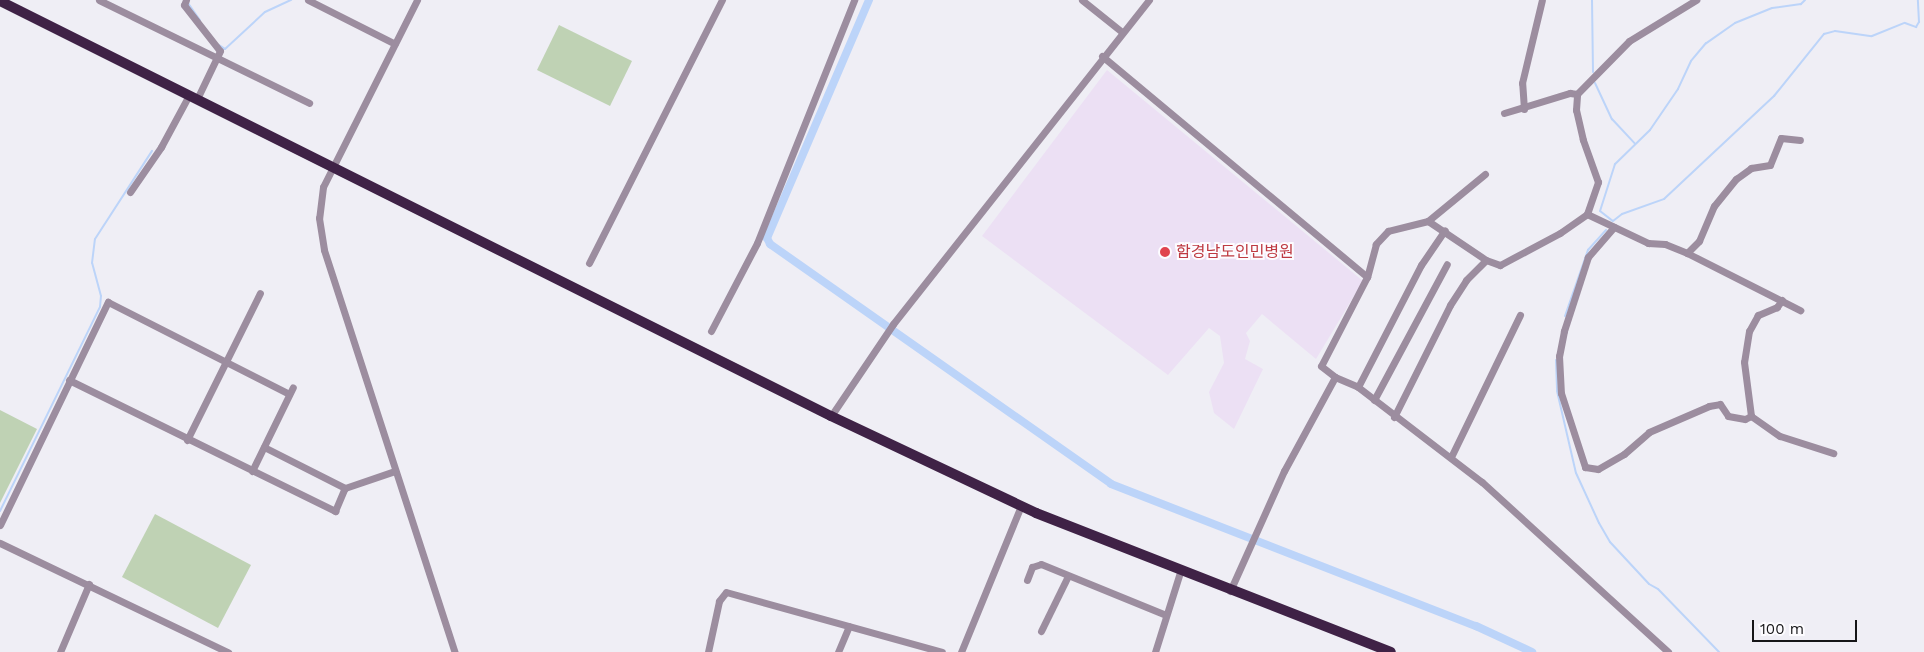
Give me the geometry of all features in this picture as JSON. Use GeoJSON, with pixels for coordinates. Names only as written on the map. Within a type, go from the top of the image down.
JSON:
{"type":"FeatureCollection","features":[{"type":"Feature","properties":{"kind":"highway"},"geometry":{"type":"LineString","coordinates":[[0,1],[831,416],[1021,506],[1180,572],[1391,652]]}},
{"type":"Feature","properties":{"kind":"street"},"geometry":{"type":"LineString","coordinates":[[99,0],[309,103]]}},
{"type":"Feature","properties":{"kind":"street"},"geometry":{"type":"LineString","coordinates":[[130,192],[193,97],[220,51],[184,5],[186,0]]}},
{"type":"Feature","properties":{"kind":"street"},"geometry":{"type":"LineString","coordinates":[[308,0],[395,44]]}},
{"type":"Feature","properties":{"kind":"street"},"geometry":{"type":"LineString","coordinates":[[417,0],[333,167],[320,201],[322,241],[454,651]]}},
{"type":"Feature","properties":{"kind":"street"},"geometry":{"type":"LineString","coordinates":[[589,263],[722,0]]}},
{"type":"Feature","properties":{"kind":"street"},"geometry":{"type":"LineString","coordinates":[[711,331],[758,242],[854,0]]}},
{"type":"Feature","properties":{"kind":"street"},"geometry":{"type":"LineString","coordinates":[[1082,0],[1122,32]]}},
{"type":"Feature","properties":{"kind":"street"},"geometry":{"type":"LineString","coordinates":[[831,416],[893,324],[1102,56],[1149,0]]}},
{"type":"Feature","properties":{"kind":"street"},"geometry":{"type":"LineString","coordinates":[[1524,109],[1522,82],[1542,0]]}},
{"type":"Feature","properties":{"kind":"street"},"geometry":{"type":"LineString","coordinates":[[1428,221],[1445,230],[1486,260],[1500,266],[1560,233],[1587,214],[1598,182],[1583,140],[1575,103],[1577,94],[1630,41],[1696,0]]}},
{"type":"Feature","properties":{"kind":"street"},"geometry":{"type":"LineString","coordinates":[[1102,56],[1367,277]]}},
{"type":"Feature","properties":{"kind":"street"},"geometry":{"type":"LineString","coordinates":[[1504,113],[1524,109],[1570,93],[1577,94]]}},
{"type":"Feature","properties":{"kind":"street"},"geometry":{"type":"LineString","coordinates":[[1687,253],[1699,241],[1718,201],[1736,179],[1750,168],[1770,165],[1781,138],[1800,140]]}},
{"type":"Feature","properties":{"kind":"street"},"geometry":{"type":"LineString","coordinates":[[1486,174],[1428,221],[1388,231],[1376,244],[1367,277],[1321,366],[1335,378],[1358,387],[1394,418],[1451,457],[1521,514],[1668,652]]}},
{"type":"Feature","properties":{"kind":"street"},"geometry":{"type":"LineString","coordinates":[[1587,214],[1648,243],[1665,244],[1687,253],[1800,310]]}},
{"type":"Feature","properties":{"kind":"street"},"geometry":{"type":"LineString","coordinates":[[1614,228],[1588,257],[1564,331],[1559,356],[1561,393],[1585,466],[1598,469],[1624,454],[1649,432],[1709,406],[1720,404],[1728,416],[1745,419],[1751,416]]}},
{"type":"Feature","properties":{"kind":"street"},"geometry":{"type":"LineString","coordinates":[[1358,387],[1421,265],[1445,230]]}},
{"type":"Feature","properties":{"kind":"street"},"geometry":{"type":"LineString","coordinates":[[1394,418],[1450,305],[1466,280],[1486,260]]}},
{"type":"Feature","properties":{"kind":"street"},"geometry":{"type":"LineString","coordinates":[[1374,400],[1447,264]]}},
{"type":"Feature","properties":{"kind":"street"},"geometry":{"type":"LineString","coordinates":[[187,440],[260,293]]}},
{"type":"Feature","properties":{"kind":"street"},"geometry":{"type":"LineString","coordinates":[[1782,300],[1777,307],[1758,316],[1749,331],[1744,359],[1751,416],[1780,436],[1833,452]]}},
{"type":"Feature","properties":{"kind":"street"},"geometry":{"type":"LineString","coordinates":[[0,525],[108,302],[291,391],[252,471]]}},
{"type":"Feature","properties":{"kind":"street"},"geometry":{"type":"LineString","coordinates":[[1451,457],[1520,315]]}},
{"type":"Feature","properties":{"kind":"street"},"geometry":{"type":"LineString","coordinates":[[1230,591],[1255,530],[1335,378]]}},
{"type":"Feature","properties":{"kind":"street"},"geometry":{"type":"LineString","coordinates":[[69,380],[187,440],[335,510],[345,488]]}},
{"type":"Feature","properties":{"kind":"street"},"geometry":{"type":"LineString","coordinates":[[264,447],[345,488],[396,471]]}},
{"type":"Feature","properties":{"kind":"street"},"geometry":{"type":"LineString","coordinates":[[962,652],[1021,506]]}},
{"type":"Feature","properties":{"kind":"street"},"geometry":{"type":"LineString","coordinates":[[0,543],[228,652]]}},
{"type":"Feature","properties":{"kind":"street"},"geometry":{"type":"LineString","coordinates":[[1026,580],[1032,567],[1041,564],[1166,615]]}},
{"type":"Feature","properties":{"kind":"street"},"geometry":{"type":"LineString","coordinates":[[1155,652],[1180,572]]}},
{"type":"Feature","properties":{"kind":"street"},"geometry":{"type":"LineString","coordinates":[[1041,631],[1068,576]]}},
{"type":"Feature","properties":{"kind":"street"},"geometry":{"type":"LineString","coordinates":[[60,652],[89,584]]}},
{"type":"Feature","properties":{"kind":"street"},"geometry":{"type":"LineString","coordinates":[[708,652],[719,601],[726,592],[942,652]]}},
{"type":"Feature","properties":{"kind":"street"},"geometry":{"type":"LineString","coordinates":[[838,652],[849,626]]}},
{"type":"Feature","properties":{"kind":"shaded area","name":"함경남도인민병원"},"geometry":{"type":"Polygon","coordinates":[[[1107,70],[1363,281],[1316,359],[1262,314],[1246,333],[1250,341],[1245,359],[1263,369],[1234,429],[1214,413],[1209,392],[1224,363],[1220,336],[1209,328],[1168,375],[982,236],[1107,70]]]}},
{"type":"Feature","properties":{"kind":"green space"},"geometry":{"type":"Polygon","coordinates":[[[559,25],[632,61],[610,106],[537,70],[559,25]]]}},
{"type":"Feature","properties":{"kind":"green space"},"geometry":{"type":"Polygon","coordinates":[[[0,410],[37,429],[0,503],[0,410]]]}},
{"type":"Feature","properties":{"kind":"green space"},"geometry":{"type":"Polygon","coordinates":[[[155,514],[251,565],[218,628],[122,577],[155,514]]]}},
{"type":"Feature","properties":{"kind":"waterway"},"geometry":{"type":"LineString","coordinates":[[219,45],[225,49],[265,12],[291,0]]}},
{"type":"Feature","properties":{"kind":"waterway"},"geometry":{"type":"LineString","coordinates":[[869,0],[767,238],[770,244],[1111,484],[1476,626],[1532,652]]}},
{"type":"Feature","properties":{"kind":"waterway"},"geometry":{"type":"LineString","coordinates":[[1592,0],[1593,72]]}},
{"type":"Feature","properties":{"kind":"waterway"},"geometry":{"type":"LineString","coordinates":[[1805,0],[1801,4],[1772,8],[1735,23],[1706,43],[1691,61],[1678,89],[1650,130],[1615,164],[1600,211],[1613,221],[1622,214],[1664,199],[1774,96],[1824,34],[1835,31],[1872,36],[1905,23],[1916,27],[1919,22],[1918,0]]}},
{"type":"Feature","properties":{"kind":"waterway"},"geometry":{"type":"LineString","coordinates":[[188,3],[200,20]]}},
{"type":"Feature","properties":{"kind":"waterway"},"geometry":{"type":"LineString","coordinates":[[1595,83],[1612,119],[1634,143]]}},
{"type":"Feature","properties":{"kind":"waterway"},"geometry":{"type":"LineString","coordinates":[[0,511],[100,307],[101,296],[92,263],[95,239],[152,151]]}},
{"type":"Feature","properties":{"kind":"waterway"},"geometry":{"type":"LineString","coordinates":[[1565,316],[1588,250],[1606,230]]}},
{"type":"Feature","properties":{"kind":"waterway"},"geometry":{"type":"LineString","coordinates":[[1556,360],[1557,391],[1576,473],[1599,523],[1610,542],[1649,584],[1658,589],[1719,652]]}},
{"type":"Feature","properties":{"kind":"place","name":"함경남도인민병원"},"geometry":{"type":"Point","coordinates":[1165,252]}}]}
